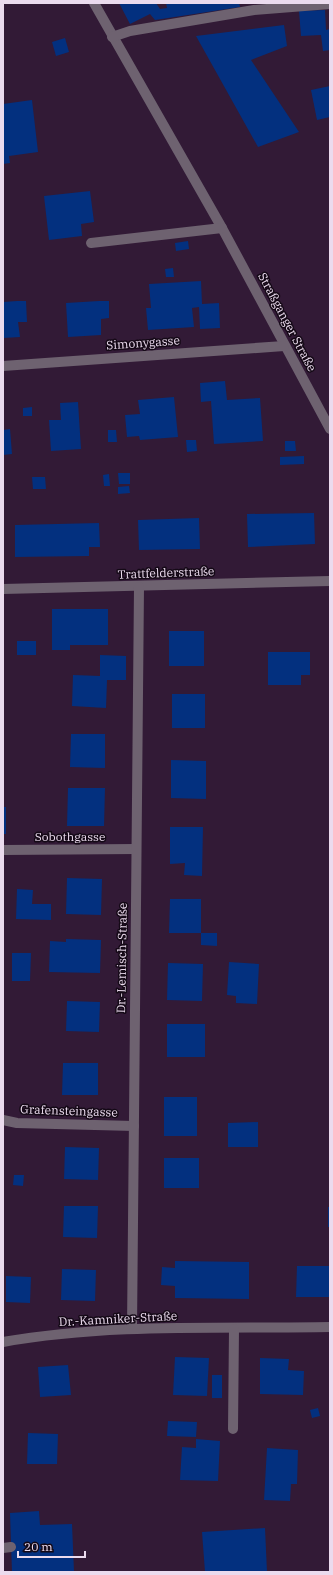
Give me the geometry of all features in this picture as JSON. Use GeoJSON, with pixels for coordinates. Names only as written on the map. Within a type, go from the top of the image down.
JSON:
{"type":"FeatureCollection","features":[{"type":"Feature","properties":{"kind":"street","name":"Straßganger Straße"},"geometry":{"type":"LineString","coordinates":[[94,3],[222,228],[284,346],[330,429]]}},
{"type":"Feature","properties":{"kind":"street"},"geometry":{"type":"LineString","coordinates":[[112,37],[130,32],[254,10],[330,4]]}},
{"type":"Feature","properties":{"kind":"street"},"geometry":{"type":"LineString","coordinates":[[92,243],[222,228]]}},
{"type":"Feature","properties":{"kind":"street","name":"Simonygasse"},"geometry":{"type":"LineString","coordinates":[[3,366],[284,346]]}},
{"type":"Feature","properties":{"kind":"street","name":"Trattfelderstraße"},"geometry":{"type":"LineString","coordinates":[[3,589],[139,587],[330,581]]}},
{"type":"Feature","properties":{"kind":"street","name":"Dr.-Lemisch-Straße"},"geometry":{"type":"LineString","coordinates":[[132,1329],[139,587]]}},
{"type":"Feature","properties":{"kind":"street","name":"Sobothgasse"},"geometry":{"type":"LineString","coordinates":[[3,850],[136,849]]}},
{"type":"Feature","properties":{"kind":"street","name":"Grafensteingasse"},"geometry":{"type":"LineString","coordinates":[[3,1120],[17,1122],[134,1126]]}},
{"type":"Feature","properties":{"kind":"street","name":"Dr.-Kamniker-Straße"},"geometry":{"type":"LineString","coordinates":[[3,1342],[62,1334],[132,1329],[330,1327]]}},
{"type":"Feature","properties":{"kind":"street"},"geometry":{"type":"LineString","coordinates":[[233,1429],[234,1328]]}},
{"type":"Feature","properties":{"kind":"building"},"geometry":{"type":"Polygon","coordinates":[[[119,3],[156,3],[160,9],[167,8],[166,3],[239,3],[240,7],[155,20],[150,14],[130,24],[119,3]]]}},
{"type":"Feature","properties":{"kind":"building"},"geometry":{"type":"Polygon","coordinates":[[[325,10],[326,30],[330,29],[330,50],[323,51],[321,35],[301,36],[299,11],[325,10]]]}},
{"type":"Feature","properties":{"kind":"building"},"geometry":{"type":"Polygon","coordinates":[[[284,25],[287,46],[251,60],[299,132],[258,147],[196,36],[284,25]]]}},
{"type":"Feature","properties":{"kind":"building"},"geometry":{"type":"Polygon","coordinates":[[[65,38],[69,52],[56,56],[52,42],[65,38]]]}},
{"type":"Feature","properties":{"kind":"building"},"geometry":{"type":"Polygon","coordinates":[[[330,86],[330,117],[317,120],[311,90],[330,86]]]}},
{"type":"Feature","properties":{"kind":"building"},"geometry":{"type":"Polygon","coordinates":[[[32,100],[38,152],[9,156],[10,163],[3,164],[3,104],[32,100]]]}},
{"type":"Feature","properties":{"kind":"building"},"geometry":{"type":"Polygon","coordinates":[[[90,191],[94,222],[81,224],[82,236],[49,240],[44,196],[90,191]]]}},
{"type":"Feature","properties":{"kind":"building"},"geometry":{"type":"Polygon","coordinates":[[[188,241],[189,249],[176,251],[175,243],[188,241]]]}},
{"type":"Feature","properties":{"kind":"building"},"geometry":{"type":"Polygon","coordinates":[[[173,268],[174,277],[166,277],[165,269],[173,268]]]}},
{"type":"Feature","properties":{"kind":"building"},"geometry":{"type":"Polygon","coordinates":[[[201,281],[202,304],[219,303],[220,328],[200,329],[199,307],[192,308],[194,327],[148,330],[146,308],[151,308],[149,284],[201,281]]]}},
{"type":"Feature","properties":{"kind":"building"},"geometry":{"type":"Polygon","coordinates":[[[26,301],[27,322],[18,322],[20,337],[3,338],[3,302],[26,301]]]}},
{"type":"Feature","properties":{"kind":"building"},"geometry":{"type":"Polygon","coordinates":[[[109,301],[109,318],[101,319],[101,335],[68,337],[66,303],[109,301]]]}},
{"type":"Feature","properties":{"kind":"building"},"geometry":{"type":"Polygon","coordinates":[[[225,381],[227,400],[260,398],[263,441],[214,444],[211,401],[201,402],[200,383],[225,381]]]}},
{"type":"Feature","properties":{"kind":"building"},"geometry":{"type":"Polygon","coordinates":[[[174,397],[178,437],[140,440],[139,436],[127,437],[125,415],[140,414],[138,400],[174,397]]]}},
{"type":"Feature","properties":{"kind":"building"},"geometry":{"type":"Polygon","coordinates":[[[78,402],[81,449],[51,451],[49,420],[61,420],[60,403],[78,402]]]}},
{"type":"Feature","properties":{"kind":"building"},"geometry":{"type":"Polygon","coordinates":[[[32,407],[32,416],[23,416],[23,408],[32,407]]]}},
{"type":"Feature","properties":{"kind":"building"},"geometry":{"type":"Polygon","coordinates":[[[10,429],[12,454],[3,455],[3,430],[10,429]]]}},
{"type":"Feature","properties":{"kind":"building"},"geometry":{"type":"Polygon","coordinates":[[[108,430],[116,430],[117,442],[108,442],[108,430]]]}},
{"type":"Feature","properties":{"kind":"building"},"geometry":{"type":"Polygon","coordinates":[[[186,440],[196,440],[197,451],[187,452],[186,440]]]}},
{"type":"Feature","properties":{"kind":"building"},"geometry":{"type":"Polygon","coordinates":[[[285,441],[295,441],[296,451],[285,451],[285,441]]]}},
{"type":"Feature","properties":{"kind":"building"},"geometry":{"type":"Polygon","coordinates":[[[304,456],[304,464],[280,465],[280,457],[304,456]]]}},
{"type":"Feature","properties":{"kind":"building"},"geometry":{"type":"Polygon","coordinates":[[[118,473],[130,473],[130,484],[119,484],[118,473]]]}},
{"type":"Feature","properties":{"kind":"building"},"geometry":{"type":"Polygon","coordinates":[[[109,474],[110,486],[104,486],[103,475],[109,474]]]}},
{"type":"Feature","properties":{"kind":"building"},"geometry":{"type":"Polygon","coordinates":[[[32,477],[45,477],[46,489],[33,489],[32,477]]]}},
{"type":"Feature","properties":{"kind":"building"},"geometry":{"type":"Polygon","coordinates":[[[129,486],[130,493],[118,494],[118,487],[129,486]]]}},
{"type":"Feature","properties":{"kind":"building"},"geometry":{"type":"Polygon","coordinates":[[[314,513],[315,544],[248,547],[247,514],[314,513]]]}},
{"type":"Feature","properties":{"kind":"building"},"geometry":{"type":"Polygon","coordinates":[[[199,518],[200,549],[139,550],[138,520],[199,518]]]}},
{"type":"Feature","properties":{"kind":"building"},"geometry":{"type":"Polygon","coordinates":[[[99,523],[100,547],[89,547],[89,556],[15,557],[15,525],[99,523]]]}},
{"type":"Feature","properties":{"kind":"building"},"geometry":{"type":"Polygon","coordinates":[[[52,609],[108,609],[108,645],[70,645],[70,650],[52,650],[52,609]]]}},
{"type":"Feature","properties":{"kind":"building"},"geometry":{"type":"Polygon","coordinates":[[[169,631],[204,631],[204,666],[169,666],[169,631]]]}},
{"type":"Feature","properties":{"kind":"building"},"geometry":{"type":"Polygon","coordinates":[[[17,641],[36,641],[36,655],[17,655],[17,641]]]}},
{"type":"Feature","properties":{"kind":"building"},"geometry":{"type":"Polygon","coordinates":[[[268,652],[310,652],[310,675],[301,675],[301,685],[268,685],[268,652]]]}},
{"type":"Feature","properties":{"kind":"building"},"geometry":{"type":"Polygon","coordinates":[[[100,655],[126,656],[126,680],[107,680],[106,708],[72,706],[73,675],[100,676],[100,655]]]}},
{"type":"Feature","properties":{"kind":"building"},"geometry":{"type":"Polygon","coordinates":[[[172,694],[205,694],[205,728],[172,728],[172,694]]]}},
{"type":"Feature","properties":{"kind":"building"},"geometry":{"type":"Polygon","coordinates":[[[71,734],[105,734],[105,768],[70,767],[71,734]]]}},
{"type":"Feature","properties":{"kind":"building"},"geometry":{"type":"Polygon","coordinates":[[[171,760],[206,761],[206,799],[171,798],[171,760]]]}},
{"type":"Feature","properties":{"kind":"building"},"geometry":{"type":"Polygon","coordinates":[[[68,788],[105,788],[104,826],[67,826],[68,788]]]}},
{"type":"Feature","properties":{"kind":"building"},"geometry":{"type":"Polygon","coordinates":[[[3,807],[6,807],[6,834],[3,834],[3,807]]]}},
{"type":"Feature","properties":{"kind":"building"},"geometry":{"type":"Polygon","coordinates":[[[170,827],[203,827],[202,876],[184,875],[185,863],[170,864],[170,827]]]}},
{"type":"Feature","properties":{"kind":"building"},"geometry":{"type":"Polygon","coordinates":[[[67,878],[102,879],[101,915],[66,914],[67,878]]]}},
{"type":"Feature","properties":{"kind":"building"},"geometry":{"type":"Polygon","coordinates":[[[17,889],[33,890],[32,904],[51,904],[51,920],[16,919],[17,889]]]}},
{"type":"Feature","properties":{"kind":"building"},"geometry":{"type":"Polygon","coordinates":[[[170,899],[201,899],[201,933],[169,933],[170,899]]]}},
{"type":"Feature","properties":{"kind":"building"},"geometry":{"type":"Polygon","coordinates":[[[201,933],[217,933],[217,946],[201,945],[201,933]]]}},
{"type":"Feature","properties":{"kind":"building"},"geometry":{"type":"Polygon","coordinates":[[[66,939],[101,940],[100,973],[49,972],[50,941],[66,942],[66,939]]]}},
{"type":"Feature","properties":{"kind":"building"},"geometry":{"type":"Polygon","coordinates":[[[12,953],[31,953],[30,981],[12,981],[12,953]]]}},
{"type":"Feature","properties":{"kind":"building"},"geometry":{"type":"Polygon","coordinates":[[[229,962],[259,964],[257,1004],[236,1003],[236,996],[227,995],[229,962]]]}},
{"type":"Feature","properties":{"kind":"building"},"geometry":{"type":"Polygon","coordinates":[[[168,963],[203,964],[202,1001],[167,1000],[168,963]]]}},
{"type":"Feature","properties":{"kind":"building"},"geometry":{"type":"Polygon","coordinates":[[[67,1001],[100,1002],[99,1032],[66,1031],[67,1001]]]}},
{"type":"Feature","properties":{"kind":"building"},"geometry":{"type":"Polygon","coordinates":[[[167,1024],[205,1024],[205,1057],[167,1057],[167,1024]]]}},
{"type":"Feature","properties":{"kind":"building"},"geometry":{"type":"Polygon","coordinates":[[[63,1063],[98,1063],[98,1095],[62,1095],[63,1063]]]}},
{"type":"Feature","properties":{"kind":"building"},"geometry":{"type":"Polygon","coordinates":[[[164,1097],[197,1097],[197,1136],[164,1136],[164,1097]]]}},
{"type":"Feature","properties":{"kind":"building"},"geometry":{"type":"Polygon","coordinates":[[[258,1122],[258,1147],[228,1147],[228,1123],[258,1122]]]}},
{"type":"Feature","properties":{"kind":"building"},"geometry":{"type":"Polygon","coordinates":[[[65,1147],[99,1148],[98,1180],[64,1179],[65,1147]]]}},
{"type":"Feature","properties":{"kind":"building"},"geometry":{"type":"Polygon","coordinates":[[[164,1158],[199,1158],[199,1188],[164,1188],[164,1158]]]}},
{"type":"Feature","properties":{"kind":"building"},"geometry":{"type":"Polygon","coordinates":[[[14,1175],[24,1175],[23,1186],[13,1185],[14,1175]]]}},
{"type":"Feature","properties":{"kind":"building"},"geometry":{"type":"Polygon","coordinates":[[[64,1206],[98,1206],[97,1238],[63,1237],[64,1206]]]}},
{"type":"Feature","properties":{"kind":"building"},"geometry":{"type":"Polygon","coordinates":[[[328,1207],[330,1207],[330,1227],[328,1227],[328,1207]]]}},
{"type":"Feature","properties":{"kind":"building"},"geometry":{"type":"Polygon","coordinates":[[[175,1261],[249,1262],[249,1299],[175,1298],[175,1286],[161,1285],[162,1267],[175,1268],[175,1261]]]}},
{"type":"Feature","properties":{"kind":"building"},"geometry":{"type":"Polygon","coordinates":[[[297,1266],[330,1266],[330,1297],[296,1297],[297,1266]]]}},
{"type":"Feature","properties":{"kind":"building"},"geometry":{"type":"Polygon","coordinates":[[[62,1269],[96,1270],[95,1301],[61,1300],[62,1269]]]}},
{"type":"Feature","properties":{"kind":"building"},"geometry":{"type":"Polygon","coordinates":[[[6,1276],[31,1277],[30,1303],[6,1302],[6,1276]]]}},
{"type":"Feature","properties":{"kind":"building"},"geometry":{"type":"Polygon","coordinates":[[[175,1357],[209,1358],[207,1396],[173,1395],[175,1357]]]}},
{"type":"Feature","properties":{"kind":"building"},"geometry":{"type":"Polygon","coordinates":[[[260,1358],[289,1359],[288,1370],[304,1371],[303,1395],[260,1394],[260,1358]]]}},
{"type":"Feature","properties":{"kind":"building"},"geometry":{"type":"Polygon","coordinates":[[[68,1365],[71,1395],[40,1397],[38,1367],[68,1365]]]}},
{"type":"Feature","properties":{"kind":"building"},"geometry":{"type":"Polygon","coordinates":[[[212,1375],[222,1375],[222,1398],[212,1398],[212,1375]]]}},
{"type":"Feature","properties":{"kind":"building"},"geometry":{"type":"Polygon","coordinates":[[[318,1408],[320,1416],[312,1418],[310,1410],[318,1408]]]}},
{"type":"Feature","properties":{"kind":"building"},"geometry":{"type":"Polygon","coordinates":[[[168,1421],[197,1422],[196,1437],[167,1436],[168,1421]]]}},
{"type":"Feature","properties":{"kind":"building"},"geometry":{"type":"Polygon","coordinates":[[[28,1433],[58,1434],[57,1464],[27,1464],[28,1433]]]}},
{"type":"Feature","properties":{"kind":"building"},"geometry":{"type":"Polygon","coordinates":[[[196,1439],[220,1441],[218,1481],[180,1480],[182,1447],[196,1448],[196,1439]]]}},
{"type":"Feature","properties":{"kind":"building"},"geometry":{"type":"Polygon","coordinates":[[[267,1448],[298,1450],[297,1484],[291,1484],[290,1501],[264,1500],[267,1448]]]}},
{"type":"Feature","properties":{"kind":"building"},"geometry":{"type":"Polygon","coordinates":[[[39,1511],[40,1525],[72,1524],[74,1572],[12,1572],[10,1513],[39,1511]]]}},
{"type":"Feature","properties":{"kind":"building"},"geometry":{"type":"Polygon","coordinates":[[[265,1528],[267,1572],[205,1572],[202,1532],[265,1528]]]}}]}
